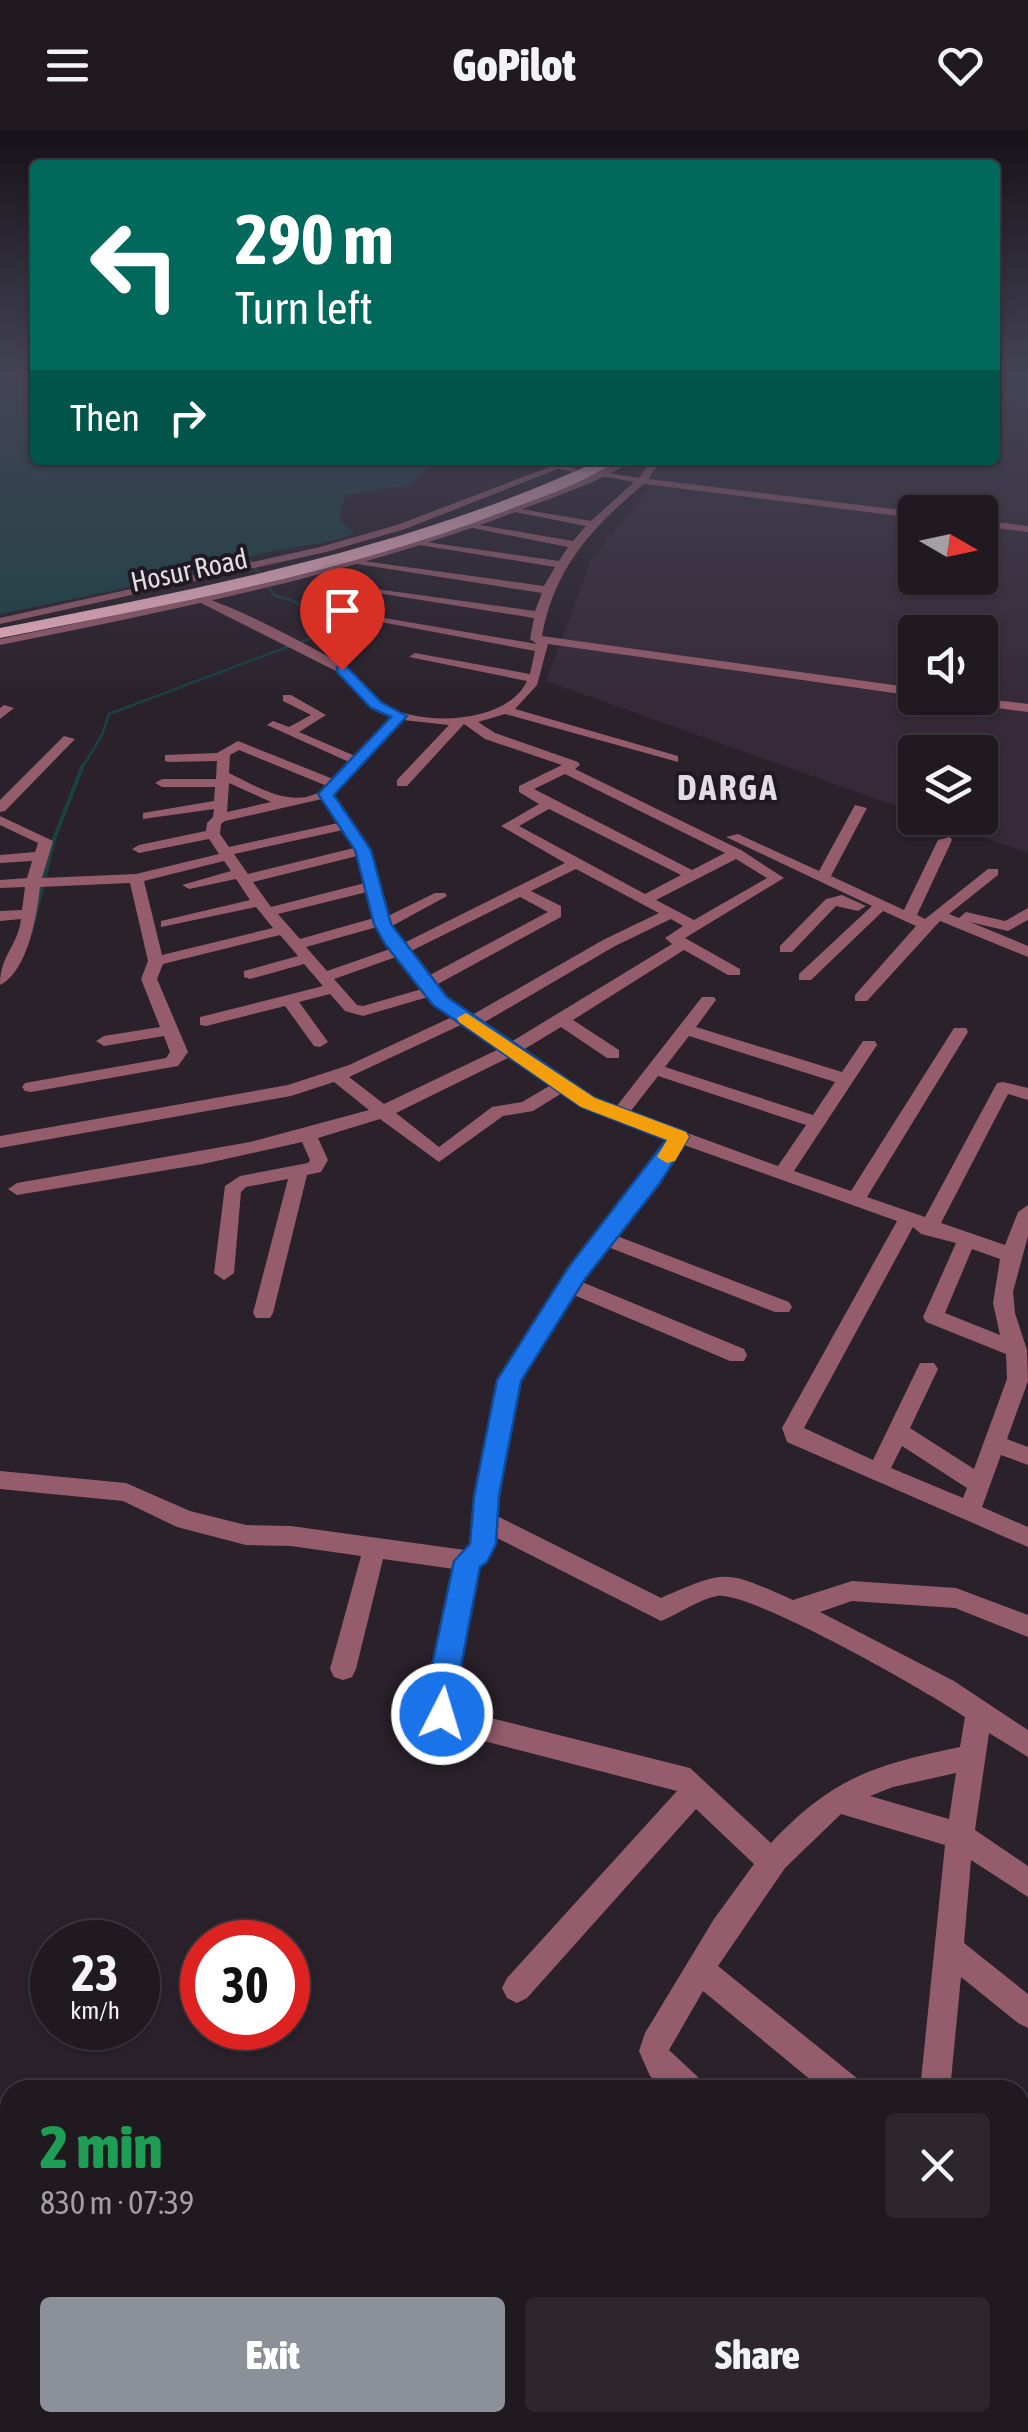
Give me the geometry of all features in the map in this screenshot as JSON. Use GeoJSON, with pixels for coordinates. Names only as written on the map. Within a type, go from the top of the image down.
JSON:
{"type":"FeatureCollection","features":[{"type":"Feature","properties":{"kind":"highway","name":"Hosur Road"},"geometry":{"type":"LineString","coordinates":[[0,626],[241,580],[422,536],[543,483]]}},
{"type":"Feature","properties":{"kind":"street"},"geometry":{"type":"LineString","coordinates":[[271,573],[531,483]]}},
{"type":"Feature","properties":{"kind":"street"},"geometry":{"type":"LineString","coordinates":[[271,573],[356,562],[418,544],[509,510],[553,483]]}},
{"type":"Feature","properties":{"kind":"street"},"geometry":{"type":"LineString","coordinates":[[542,644],[536,639],[538,614],[558,564],[638,483]]}},
{"type":"Feature","properties":{"kind":"street"},"geometry":{"type":"LineString","coordinates":[[669,483],[898,513]]}},
{"type":"Feature","properties":{"kind":"street"},"geometry":{"type":"LineString","coordinates":[[509,510],[596,525]]}},
{"type":"Feature","properties":{"kind":"street"},"geometry":{"type":"LineString","coordinates":[[998,525],[1028,529]]}},
{"type":"Feature","properties":{"kind":"street"},"geometry":{"type":"LineString","coordinates":[[468,526],[575,545]]}},
{"type":"Feature","properties":{"kind":"street"},"geometry":{"type":"LineString","coordinates":[[418,544],[558,564]]}},
{"type":"Feature","properties":{"kind":"street"},"geometry":{"type":"LineString","coordinates":[[356,562],[546,590]]}},
{"type":"Feature","properties":{"kind":"street"},"geometry":{"type":"LineString","coordinates":[[0,642],[202,600],[241,580]]}},
{"type":"Feature","properties":{"kind":"street"},"geometry":{"type":"LineString","coordinates":[[376,592],[538,614]]}},
{"type":"Feature","properties":{"kind":"street"},"geometry":{"type":"LineString","coordinates":[[202,600],[342,670],[376,705],[400,716],[435,722],[463,720],[515,704],[527,692],[542,644]]}},
{"type":"Feature","properties":{"kind":"street"},"geometry":{"type":"LineString","coordinates":[[356,616],[898,690]]}},
{"type":"Feature","properties":{"kind":"street"},"geometry":{"type":"LineString","coordinates":[[415,657],[533,678]]}},
{"type":"Feature","properties":{"kind":"street"},"geometry":{"type":"LineString","coordinates":[[287,698],[320,716],[288,732]]}},
{"type":"Feature","properties":{"kind":"street"},"geometry":{"type":"LineString","coordinates":[[998,704],[1028,708]]}},
{"type":"Feature","properties":{"kind":"street"},"geometry":{"type":"LineString","coordinates":[[501,709],[673,760]]}},
{"type":"Feature","properties":{"kind":"street"},"geometry":{"type":"LineString","coordinates":[[148,816],[282,802],[332,789],[400,716]]}},
{"type":"Feature","properties":{"kind":"street"},"geometry":{"type":"LineString","coordinates":[[463,720],[490,736],[822,878],[877,909]]}},
{"type":"Feature","properties":{"kind":"street"},"geometry":{"type":"LineString","coordinates":[[402,783],[463,720]]}},
{"type":"Feature","properties":{"kind":"street"},"geometry":{"type":"LineString","coordinates":[[273,726],[359,762]]}},
{"type":"Feature","properties":{"kind":"street"},"geometry":{"type":"LineString","coordinates":[[0,808],[69,739]]}},
{"type":"Feature","properties":{"kind":"street"},"geometry":{"type":"LineString","coordinates":[[520,891],[557,912],[429,988],[356,1010],[262,908],[213,834],[224,756],[228,748],[244,745],[332,789],[363,850],[383,922],[399,951],[429,988],[508,1051],[562,1086],[618,1116],[1011,1256]]}},
{"type":"Feature","properties":{"kind":"street"},"geometry":{"type":"LineString","coordinates":[[170,758],[224,756]]}},
{"type":"Feature","properties":{"kind":"street"},"geometry":{"type":"LineString","coordinates":[[569,767],[524,789],[692,875]]}},
{"type":"Feature","properties":{"kind":"street"},"geometry":{"type":"LineString","coordinates":[[569,767],[775,874],[776,880],[673,938],[734,972]]}},
{"type":"Feature","properties":{"kind":"street"},"geometry":{"type":"LineString","coordinates":[[162,783],[221,779],[282,802]]}},
{"type":"Feature","properties":{"kind":"street"},"geometry":{"type":"LineString","coordinates":[[550,804],[508,826],[694,926]]}},
{"type":"Feature","properties":{"kind":"street"},"geometry":{"type":"LineString","coordinates":[[822,878],[860,808]]}},
{"type":"Feature","properties":{"kind":"street"},"geometry":{"type":"LineString","coordinates":[[0,820],[46,841],[24,938],[0,980]]}},
{"type":"Feature","properties":{"kind":"street"},"geometry":{"type":"LineString","coordinates":[[0,884],[136,878],[348,825]]}},
{"type":"Feature","properties":{"kind":"street"},"geometry":{"type":"LineString","coordinates":[[139,850],[213,834]]}},
{"type":"Feature","properties":{"kind":"street"},"geometry":{"type":"LineString","coordinates":[[908,918],[945,840]]}},
{"type":"Feature","properties":{"kind":"street"},"geometry":{"type":"LineString","coordinates":[[189,885],[363,850]]}},
{"type":"Feature","properties":{"kind":"street"},"geometry":{"type":"LineString","coordinates":[[646,899],[736,854]]}},
{"type":"Feature","properties":{"kind":"street"},"geometry":{"type":"LineString","coordinates":[[0,859],[40,856]]}},
{"type":"Feature","properties":{"kind":"street"},"geometry":{"type":"LineString","coordinates":[[206,1022],[288,1000],[331,982],[576,863]]}},
{"type":"Feature","properties":{"kind":"street"},"geometry":{"type":"LineString","coordinates":[[860,998],[993,872]]}},
{"type":"Feature","properties":{"kind":"street"},"geometry":{"type":"LineString","coordinates":[[31,1087],[172,1062],[179,1052],[149,979],[156,961],[136,878]]}},
{"type":"Feature","properties":{"kind":"street"},"geometry":{"type":"LineString","coordinates":[[166,924],[375,885]]}},
{"type":"Feature","properties":{"kind":"street"},"geometry":{"type":"LineString","coordinates":[[250,974],[440,896]]}},
{"type":"Feature","properties":{"kind":"street"},"geometry":{"type":"LineString","coordinates":[[786,948],[831,902],[842,900],[908,918],[969,918],[1008,926],[1028,912]]}},
{"type":"Feature","properties":{"kind":"street"},"geometry":{"type":"LineString","coordinates":[[806,977],[877,909]]}},
{"type":"Feature","properties":{"kind":"street"},"geometry":{"type":"LineString","coordinates":[[0,1142],[241,1102],[336,1075],[468,1020],[672,913]]}},
{"type":"Feature","properties":{"kind":"street"},"geometry":{"type":"LineString","coordinates":[[0,916],[30,914]]}},
{"type":"Feature","properties":{"kind":"street"},"geometry":{"type":"LineString","coordinates":[[938,920],[1028,952]]}},
{"type":"Feature","properties":{"kind":"street"},"geometry":{"type":"LineString","coordinates":[[156,961],[282,930]]}},
{"type":"Feature","properties":{"kind":"street"},"geometry":{"type":"LineString","coordinates":[[17,1190],[307,1132],[382,1112],[508,1051],[684,944]]}},
{"type":"Feature","properties":{"kind":"street"},"geometry":{"type":"LineString","coordinates":[[288,1000],[320,1042]]}},
{"type":"Feature","properties":{"kind":"street"},"geometry":{"type":"LineString","coordinates":[[618,1116],[708,1000]]}},
{"type":"Feature","properties":{"kind":"street"},"geometry":{"type":"LineString","coordinates":[[561,1019],[613,1054]]}},
{"type":"Feature","properties":{"kind":"street"},"geometry":{"type":"LineString","coordinates":[[104,1041],[170,1030]]}},
{"type":"Feature","properties":{"kind":"street"},"geometry":{"type":"LineString","coordinates":[[685,1030],[845,1079]]}},
{"type":"Feature","properties":{"kind":"street"},"geometry":{"type":"LineString","coordinates":[[855,1200],[960,1032]]}},
{"type":"Feature","properties":{"kind":"street"},"geometry":{"type":"LineString","coordinates":[[782,1174],[869,1045]]}},
{"type":"Feature","properties":{"kind":"street"},"geometry":{"type":"LineString","coordinates":[[655,1069],[816,1122]]}},
{"type":"Feature","properties":{"kind":"street"},"geometry":{"type":"LineString","coordinates":[[336,1075],[439,1156],[498,1111],[527,1107],[562,1086]]}},
{"type":"Feature","properties":{"kind":"street"},"geometry":{"type":"LineString","coordinates":[[1028,1094],[1003,1087],[793,1428],[802,1442],[1028,1538]]}},
{"type":"Feature","properties":{"kind":"street"},"geometry":{"type":"LineString","coordinates":[[224,1273],[236,1184],[314,1168],[319,1160],[307,1132]]}},
{"type":"Feature","properties":{"kind":"street"},"geometry":{"type":"LineString","coordinates":[[679,1137],[569,1285],[509,1380],[500,1411],[483,1544],[468,1561],[439,1703],[442,1714],[453,1721],[681,1776],[770,1862]]}},
{"type":"Feature","properties":{"kind":"street"},"geometry":{"type":"LineString","coordinates":[[263,1312],[299,1170]]}},
{"type":"Feature","properties":{"kind":"street"},"geometry":{"type":"LineString","coordinates":[[969,1512],[1018,1379],[1017,1350],[1002,1300],[1011,1256],[1028,1212]]}},
{"type":"Feature","properties":{"kind":"street"},"geometry":{"type":"LineString","coordinates":[[604,1238],[782,1308]]}},
{"type":"Feature","properties":{"kind":"street"},"geometry":{"type":"LineString","coordinates":[[966,1241],[933,1317],[1017,1350]]}},
{"type":"Feature","properties":{"kind":"street"},"geometry":{"type":"LineString","coordinates":[[569,1285],[737,1355]]}},
{"type":"Feature","properties":{"kind":"street"},"geometry":{"type":"LineString","coordinates":[[878,1474],[927,1369]]}},
{"type":"Feature","properties":{"kind":"street"},"geometry":{"type":"LineString","coordinates":[[898,1432],[979,1484]]}},
{"type":"Feature","properties":{"kind":"street"},"geometry":{"type":"LineString","coordinates":[[994,1443],[1028,1456]]}},
{"type":"Feature","properties":{"kind":"street"},"geometry":{"type":"LineString","coordinates":[[0,1480],[126,1492],[186,1520],[246,1536],[291,1536],[468,1561]]}},
{"type":"Feature","properties":{"kind":"street"},"geometry":{"type":"LineString","coordinates":[[485,1521],[661,1610],[722,1584],[792,1611],[945,1689],[1027,1743]]}},
{"type":"Feature","properties":{"kind":"street"},"geometry":{"type":"LineString","coordinates":[[343,1669],[375,1546]]}},
{"type":"Feature","properties":{"kind":"street"},"geometry":{"type":"LineString","coordinates":[[792,1611],[839,1592],[956,1598],[1028,1626]]}},
{"type":"Feature","properties":{"kind":"street"},"geometry":{"type":"LineString","coordinates":[[936,2080],[960,1836],[979,1710]]}},
{"type":"Feature","properties":{"kind":"street"},"geometry":{"type":"LineString","coordinates":[[678,2080],[662,2066],[654,2050],[660,2032],[770,1862],[837,1800],[869,1782],[972,1757]]}},
{"type":"Feature","properties":{"kind":"street"},"geometry":{"type":"LineString","coordinates":[[517,1988],[696,1789]]}},
{"type":"Feature","properties":{"kind":"street"},"geometry":{"type":"LineString","coordinates":[[837,1800],[960,1836],[1028,1883]]}},
{"type":"Feature","properties":{"kind":"street"},"geometry":{"type":"LineString","coordinates":[[950,1951],[1028,2012]]}},
{"type":"Feature","properties":{"kind":"street"},"geometry":{"type":"LineString","coordinates":[[700,1970],[835,2080]]}},
{"type":"Feature","properties":{"kind":"shaded area"},"geometry":{"type":"Polygon","coordinates":[[[0,483],[408,483],[345,495],[339,519],[355,534],[193,574],[0,614],[0,483]]]}},
{"type":"Feature","properties":{"kind":"shaded area"},"geometry":{"type":"Polygon","coordinates":[[[653,483],[1028,483],[1028,853],[976,835],[998,835],[998,735],[898,735],[898,807],[546,681],[591,560],[653,483]]]}},
{"type":"Feature","properties":{"kind":"waterway"},"geometry":{"type":"LineString","coordinates":[[82,768],[102,735],[109,714],[322,634],[323,626],[308,610],[275,596],[246,555]]}},
{"type":"Feature","properties":{"kind":"waterway"},"geometry":{"type":"LineString","coordinates":[[31,932],[54,839],[83,765]]}},
{"type":"Feature","properties":{"kind":"slow traffic"},"geometry":{"type":"LineString","coordinates":[[466,1018],[508,1051],[588,1103],[679,1137],[667,1157]]}},
{"type":"Feature","properties":{"kind":"district","name":"DARGA"},"geometry":{"type":"Point","coordinates":[728,788]}},
{"type":"Feature","properties":{"kind":"route"},"geometry":{"type":"LineString","coordinates":[[342,670],[376,705],[400,716],[326,794],[363,850],[382,924],[394,944],[440,1001],[508,1051],[588,1103],[679,1137],[652,1178],[576,1274],[509,1380],[486,1496],[483,1544],[468,1561],[439,1703],[442,1714]]}}]}
